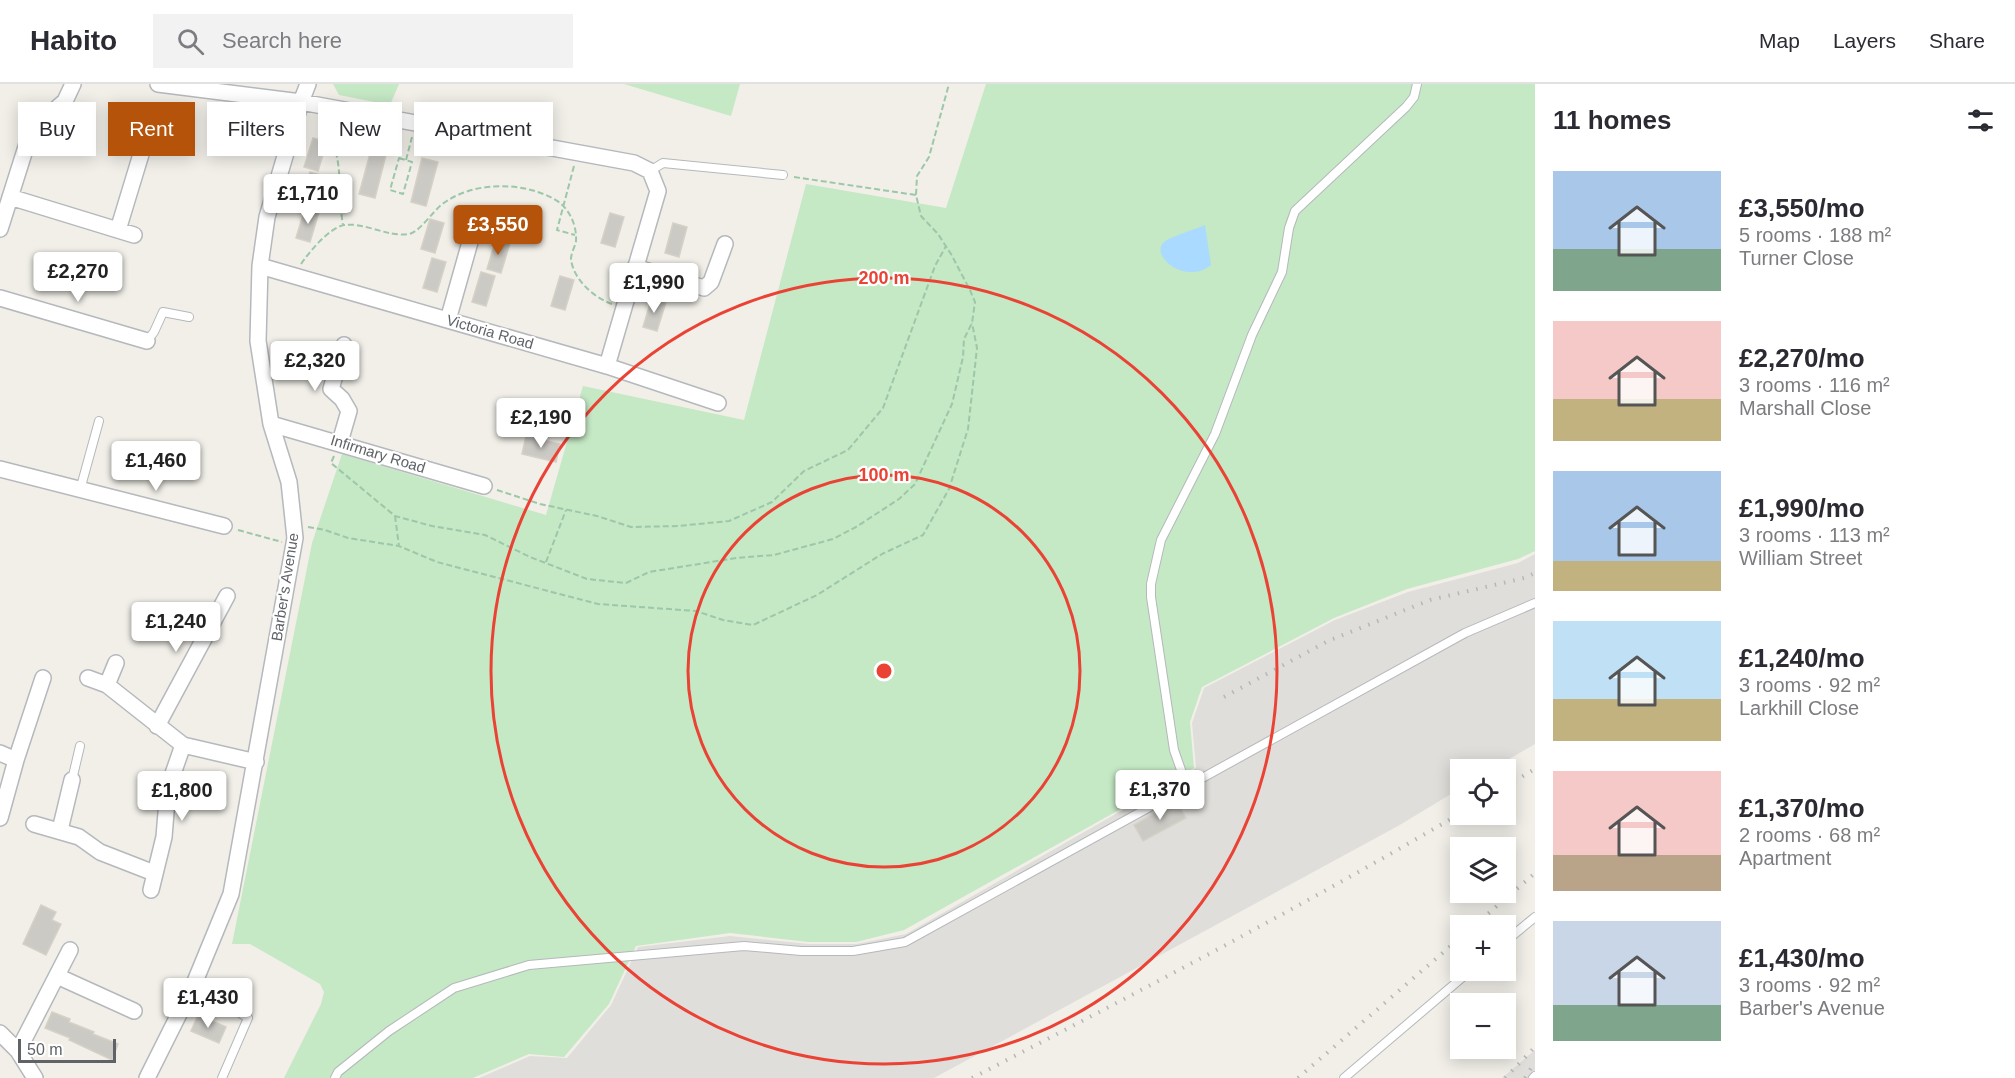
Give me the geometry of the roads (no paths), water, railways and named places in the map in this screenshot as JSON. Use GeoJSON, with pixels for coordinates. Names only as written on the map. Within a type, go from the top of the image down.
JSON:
{"type":"FeatureCollection","features":[{"type":"Feature","properties":{"kind":"street"},"geometry":{"type":"LineString","coordinates":[[0,229],[32,131],[65,101],[73,84]]}},
{"type":"Feature","properties":{"kind":"street"},"geometry":{"type":"LineString","coordinates":[[158,84],[301,102]]}},
{"type":"Feature","properties":{"kind":"street","name":"Barber's Avenue"},"geometry":{"type":"LineString","coordinates":[[301,102],[308,84]]}},
{"type":"Feature","properties":{"kind":"street"},"geometry":{"type":"LineString","coordinates":[[306,103],[634,163],[650,171],[658,191],[607,366]]}},
{"type":"Feature","properties":{"kind":"street"},"geometry":{"type":"LineString","coordinates":[[118,230],[140,156]]}},
{"type":"Feature","properties":{"kind":"street","name":"Barber's Avenue"},"geometry":{"type":"LineString","coordinates":[[147,1078],[194,984],[231,894],[295,532],[289,482],[271,424],[258,341],[260,266],[267,217],[285,156]]}},
{"type":"Feature","properties":{"kind":"street"},"geometry":{"type":"LineString","coordinates":[[10,197],[134,235]]}},
{"type":"Feature","properties":{"kind":"street"},"geometry":{"type":"LineString","coordinates":[[448,320],[472,235]]}},
{"type":"Feature","properties":{"kind":"street"},"geometry":{"type":"LineString","coordinates":[[636,267],[704,288],[711,282],[725,244]]}},
{"type":"Feature","properties":{"kind":"street","name":"Victoria Road"},"geometry":{"type":"LineString","coordinates":[[260,266],[607,366],[718,403]]}},
{"type":"Feature","properties":{"kind":"street"},"geometry":{"type":"LineString","coordinates":[[0,298],[147,341]]}},
{"type":"Feature","properties":{"kind":"street"},"geometry":{"type":"LineString","coordinates":[[340,442],[349,411],[342,399],[331,389],[344,345]]}},
{"type":"Feature","properties":{"kind":"street","name":"Infirmary Road"},"geometry":{"type":"LineString","coordinates":[[271,424],[340,442],[484,486]]}},
{"type":"Feature","properties":{"kind":"street"},"geometry":{"type":"LineString","coordinates":[[0,469],[224,526]]}},
{"type":"Feature","properties":{"kind":"street"},"geometry":{"type":"LineString","coordinates":[[157,726],[227,597]]}},
{"type":"Feature","properties":{"kind":"street"},"geometry":{"type":"LineString","coordinates":[[107,685],[116,663]]}},
{"type":"Feature","properties":{"kind":"street"},"geometry":{"type":"LineString","coordinates":[[0,818],[43,678]]}},
{"type":"Feature","properties":{"kind":"street"},"geometry":{"type":"LineString","coordinates":[[88,678],[107,685],[183,745],[256,762]]}},
{"type":"Feature","properties":{"kind":"street"},"geometry":{"type":"LineString","coordinates":[[151,890],[164,837],[168,788],[183,745]]}},
{"type":"Feature","properties":{"kind":"street"},"geometry":{"type":"LineString","coordinates":[[0,753],[16,760]]}},
{"type":"Feature","properties":{"kind":"street"},"geometry":{"type":"LineString","coordinates":[[60,830],[72,780]]}},
{"type":"Feature","properties":{"kind":"street"},"geometry":{"type":"LineString","coordinates":[[34,824],[79,837],[100,852],[154,873]]}},
{"type":"Feature","properties":{"kind":"street"},"geometry":{"type":"LineString","coordinates":[[23,1065],[57,976],[70,950]]}},
{"type":"Feature","properties":{"kind":"street"},"geometry":{"type":"LineString","coordinates":[[57,976],[134,1011]]}},
{"type":"Feature","properties":{"kind":"street"},"geometry":{"type":"LineString","coordinates":[[0,1033],[35,1078]]}},
{"type":"Feature","properties":{"kind":"lane"},"geometry":{"type":"LineString","coordinates":[[1187,787],[1174,750],[1151,597],[1151,584],[1161,540],[1215,434],[1252,335],[1282,272],[1289,228],[1295,211],[1406,107],[1414,97],[1417,84]]}},
{"type":"Feature","properties":{"kind":"lane"},"geometry":{"type":"LineString","coordinates":[[650,171],[663,163],[783,175]]}},
{"type":"Feature","properties":{"kind":"lane"},"geometry":{"type":"LineString","coordinates":[[147,341],[163,312],[189,317]]}},
{"type":"Feature","properties":{"kind":"lane"},"geometry":{"type":"LineString","coordinates":[[80,490],[99,421]]}},
{"type":"Feature","properties":{"kind":"lane"},"geometry":{"type":"LineString","coordinates":[[334,1078],[389,1031],[454,988],[529,965],[744,946],[801,951],[853,951],[905,942],[1466,633],[1535,603]]}},
{"type":"Feature","properties":{"kind":"lane"},"geometry":{"type":"LineString","coordinates":[[72,780],[80,746]]}},
{"type":"Feature","properties":{"kind":"lane"},"geometry":{"type":"LineString","coordinates":[[1516,933],[1535,917]]}},
{"type":"Feature","properties":{"kind":"lane"},"geometry":{"type":"LineString","coordinates":[[1344,1078],[1458,981]]}},
{"type":"Feature","properties":{"kind":"lane"},"geometry":{"type":"LineString","coordinates":[[194,984],[248,1018],[222,1078]]}},
{"type":"Feature","properties":{"kind":"water"},"geometry":{"type":"Polygon","coordinates":[[[1205,225],[1211,265],[1201,271],[1191,272],[1181,270],[1165,261],[1161,254],[1164,242],[1205,225]]]}},
{"type":"Feature","properties":{"kind":"railway"},"geometry":{"type":"LineString","coordinates":[[1224,697],[1328,641],[1430,600],[1524,578],[1535,573]]}},
{"type":"Feature","properties":{"kind":"railway"},"geometry":{"type":"LineString","coordinates":[[1516,780],[1535,769]]}},
{"type":"Feature","properties":{"kind":"railway"},"geometry":{"type":"LineString","coordinates":[[972,1078],[1218,949],[1450,819]]}},
{"type":"Feature","properties":{"kind":"railway"},"geometry":{"type":"LineString","coordinates":[[1487,915],[1535,873]]}},
{"type":"Feature","properties":{"kind":"railway"},"geometry":{"type":"LineString","coordinates":[[1298,1078],[1450,947]]}},
{"type":"Feature","properties":{"kind":"railway"},"geometry":{"type":"LineString","coordinates":[[1505,1078],[1535,1047]]}},
{"type":"Feature","properties":{"kind":"railway"},"geometry":{"type":"LineString","coordinates":[[1525,1078],[1535,1062]]}}]}
